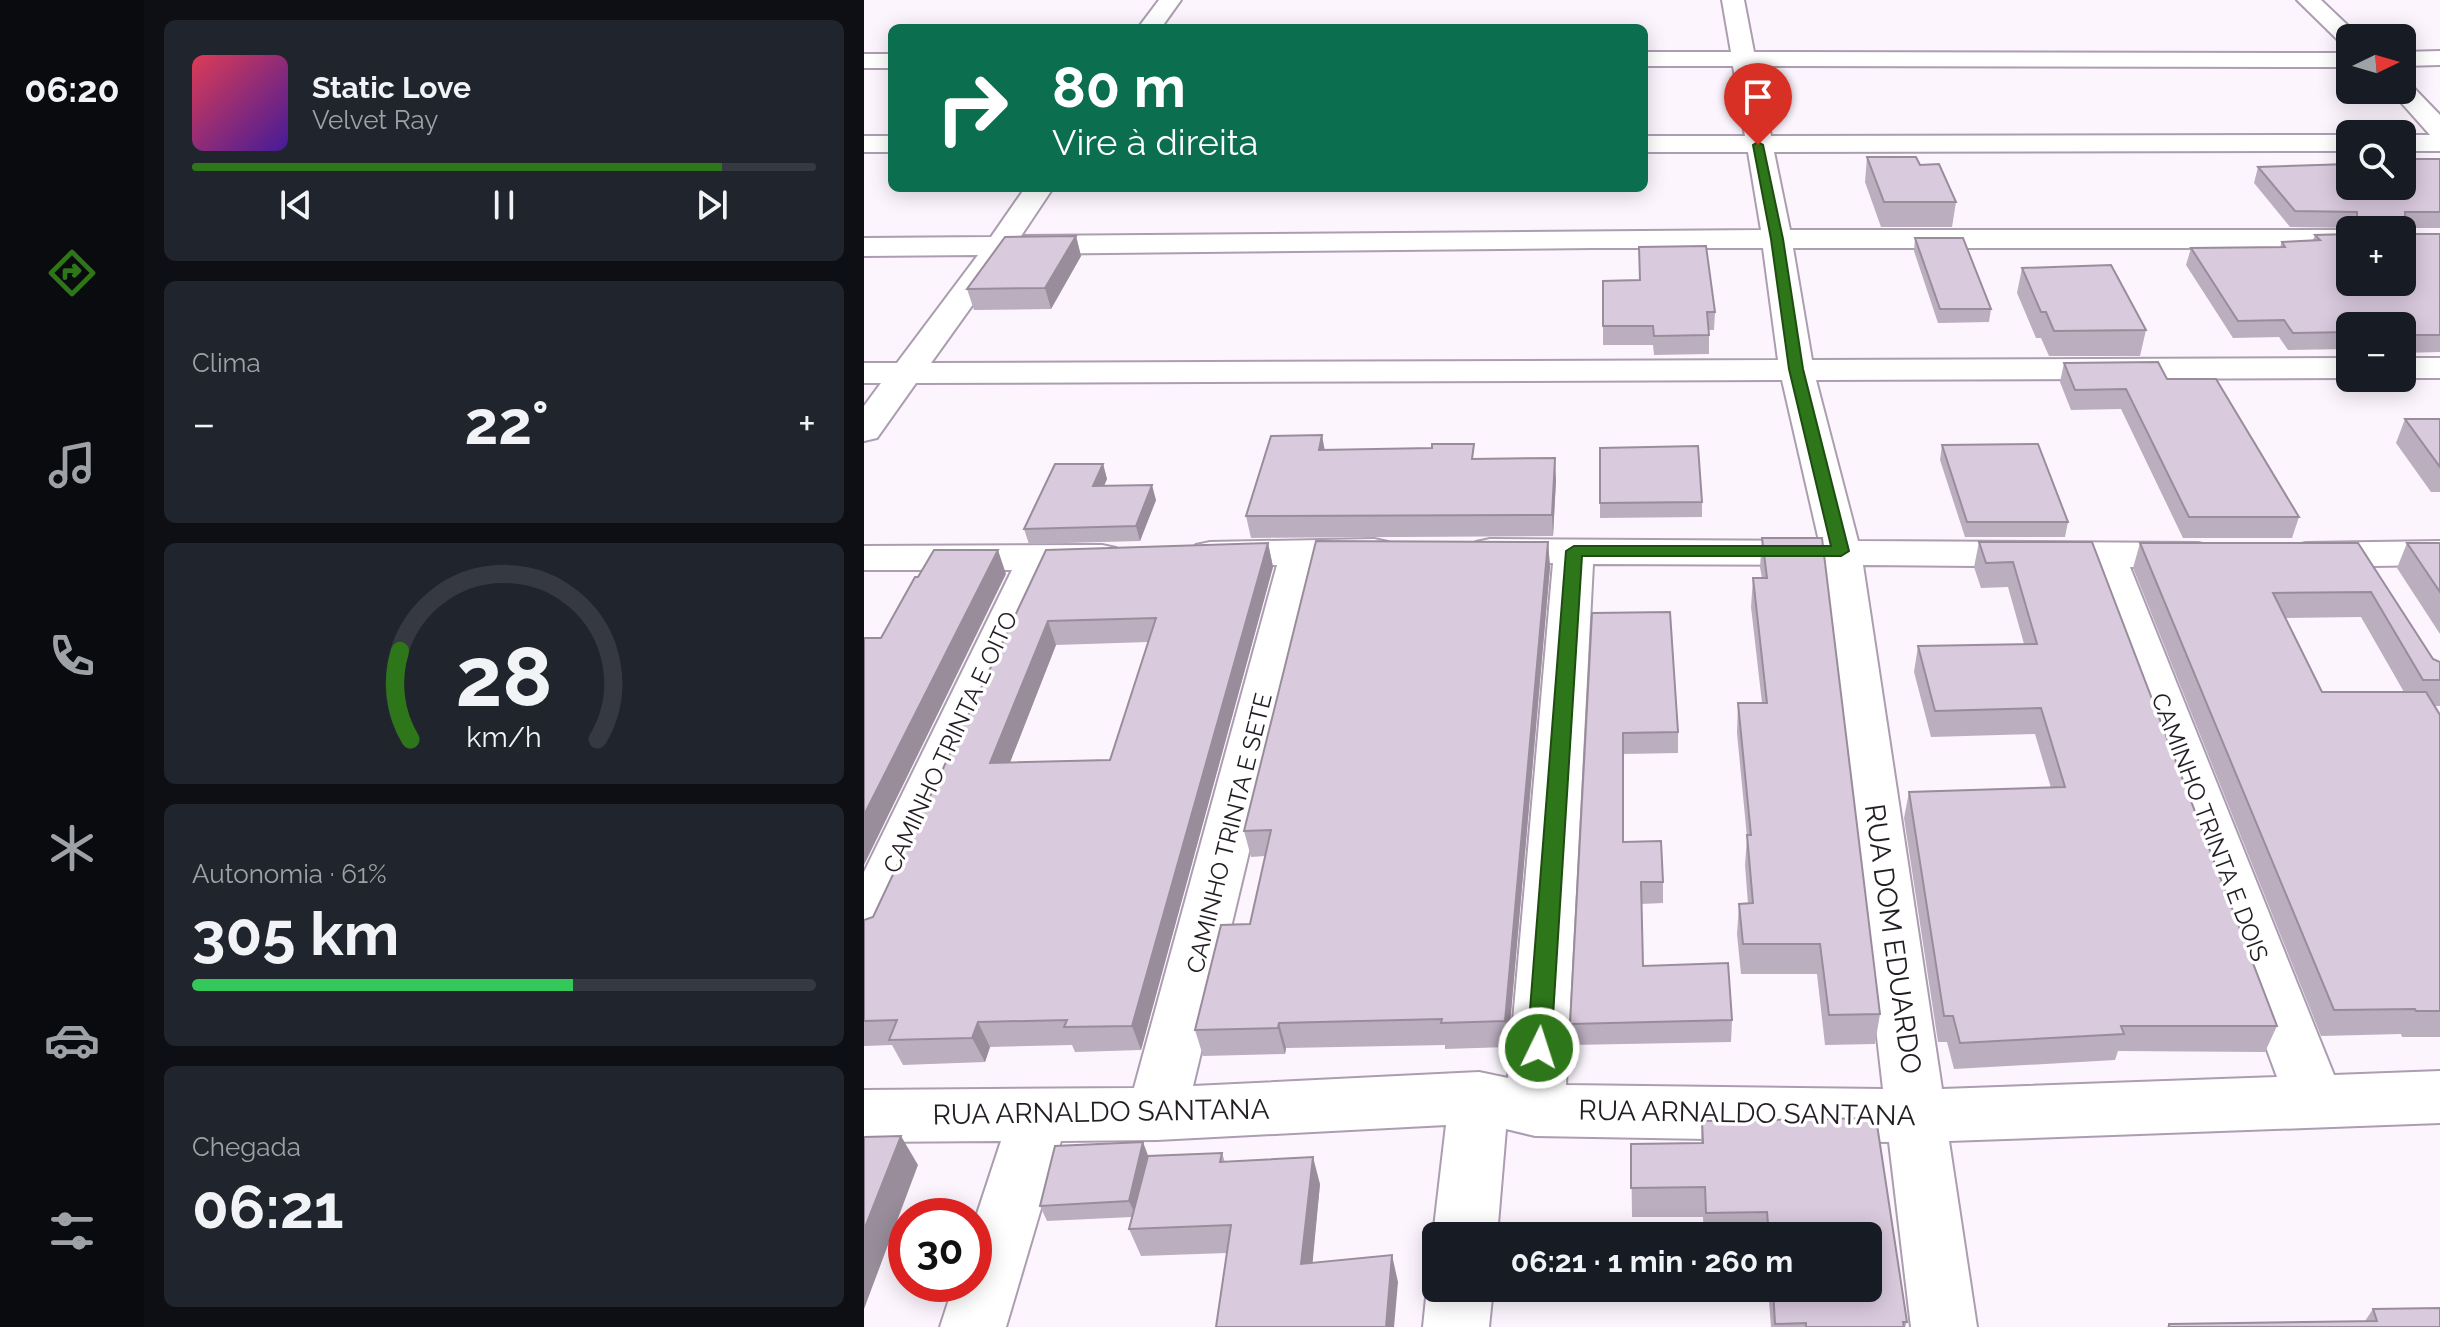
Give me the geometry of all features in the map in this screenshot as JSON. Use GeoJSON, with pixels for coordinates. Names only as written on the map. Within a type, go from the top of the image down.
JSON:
{"type":"FeatureCollection","features":[{"type":"Feature","properties":{"kind":"street"},"geometry":{"type":"LineString","coordinates":[[1152,24],[1170,0]]}},
{"type":"Feature","properties":{"kind":"street","name":"RUA DOM EDUARDO"},"geometry":{"type":"LineString","coordinates":[[1733,0],[1777,239],[1796,369],[1841,551],[1944,1327]]}},
{"type":"Feature","properties":{"kind":"street"},"geometry":{"type":"LineString","coordinates":[[2308,0],[2336,26]]}},
{"type":"Feature","properties":{"kind":"street"},"geometry":{"type":"LineString","coordinates":[[2416,59],[2440,58]]}},
{"type":"Feature","properties":{"kind":"street"},"geometry":{"type":"LineString","coordinates":[[1648,59],[2336,60]]}},
{"type":"Feature","properties":{"kind":"street"},"geometry":{"type":"LineString","coordinates":[[864,61],[888,61]]}},
{"type":"Feature","properties":{"kind":"street"},"geometry":{"type":"LineString","coordinates":[[2415,104],[2440,130]]}},
{"type":"Feature","properties":{"kind":"street"},"geometry":{"type":"LineString","coordinates":[[1648,144],[2336,143]]}},
{"type":"Feature","properties":{"kind":"street"},"geometry":{"type":"LineString","coordinates":[[2416,143],[2440,143]]}},
{"type":"Feature","properties":{"kind":"street"},"geometry":{"type":"LineString","coordinates":[[864,144],[888,144]]}},
{"type":"Feature","properties":{"kind":"street"},"geometry":{"type":"LineString","coordinates":[[864,430],[1036,192]]}},
{"type":"Feature","properties":{"kind":"street"},"geometry":{"type":"LineString","coordinates":[[864,247],[1777,239],[2336,239]]}},
{"type":"Feature","properties":{"kind":"street"},"geometry":{"type":"LineString","coordinates":[[864,373],[2336,368]]}},
{"type":"Feature","properties":{"kind":"street"},"geometry":{"type":"LineString","coordinates":[[2416,368],[2440,368]]}},
{"type":"Feature","properties":{"kind":"street","name":"CAMINHO TRINTA E SETE"},"geometry":{"type":"LineString","coordinates":[[1157,1114],[1301,551]]}},
{"type":"Feature","properties":{"kind":"street"},"geometry":{"type":"LineString","coordinates":[[864,558],[1037,559],[1407,551]]}},
{"type":"Feature","properties":{"kind":"street"},"geometry":{"type":"LineString","coordinates":[[1453,551],[2105,555],[2440,553]]}},
{"type":"Feature","properties":{"kind":"street"},"geometry":{"type":"LineString","coordinates":[[1469,1222],[1507,1104],[1574,551]]}},
{"type":"Feature","properties":{"kind":"street","name":"CAMINHO TRINTA E DOIS"},"geometry":{"type":"LineString","coordinates":[[2105,555],[2315,1100]]}},
{"type":"Feature","properties":{"kind":"street"},"geometry":{"type":"LineString","coordinates":[[2364,555],[2389,595]]}},
{"type":"Feature","properties":{"kind":"street","name":"CAMINHO TRINTA E OITO"},"geometry":{"type":"LineString","coordinates":[[864,926],[1037,559]]}},
{"type":"Feature","properties":{"kind":"street","name":"RUA ARNALDO SANTANA"},"geometry":{"type":"LineString","coordinates":[[864,1116],[1157,1114],[1507,1104],[1916,1116],[2440,1097]]}},
{"type":"Feature","properties":{"kind":"street"},"geometry":{"type":"LineString","coordinates":[[973,1327],[1039,1116]]}},
{"type":"Feature","properties":{"kind":"street"},"geometry":{"type":"LineString","coordinates":[[1456,1327],[1459,1302]]}},
{"type":"Feature","properties":{"kind":"building"},"geometry":{"type":"Polygon","coordinates":[[[1867,157],[1916,157],[1920,165],[1939,164],[1956,202],[1884,202],[1867,157]]]}},
{"type":"Feature","properties":{"kind":"building"},"geometry":{"type":"Polygon","coordinates":[[[2416,159],[2440,159],[2440,212],[2357,216],[2357,212],[2295,211],[2258,167],[2336,164],[2336,200],[2416,200],[2416,159]]]}},
{"type":"Feature","properties":{"kind":"building"},"geometry":{"type":"Polygon","coordinates":[[[2336,234],[2336,296],[2416,296],[2416,234],[2440,234],[2440,335],[2416,335],[2416,312],[2336,312],[2336,332],[2293,333],[2284,320],[2238,321],[2191,248],[2285,247],[2282,242],[2320,240],[2315,235],[2336,234]]]}},
{"type":"Feature","properties":{"kind":"building"},"geometry":{"type":"Polygon","coordinates":[[[1076,236],[1045,288],[967,289],[1005,237],[1076,236]]]}},
{"type":"Feature","properties":{"kind":"building"},"geometry":{"type":"Polygon","coordinates":[[[1915,238],[1963,238],[1991,309],[1940,309],[1915,238]]]}},
{"type":"Feature","properties":{"kind":"building"},"geometry":{"type":"Polygon","coordinates":[[[1706,246],[1715,312],[1707,312],[1709,335],[1654,336],[1653,326],[1603,326],[1603,281],[1640,280],[1639,247],[1706,246]]]}},
{"type":"Feature","properties":{"kind":"building"},"geometry":{"type":"Polygon","coordinates":[[[2111,265],[2146,330],[2054,331],[2046,312],[2041,312],[2022,268],[2111,265]]]}},
{"type":"Feature","properties":{"kind":"building"},"geometry":{"type":"Polygon","coordinates":[[[2158,362],[2167,379],[2216,379],[2299,517],[2189,517],[2126,389],[2075,390],[2064,363],[2158,362]]]}},
{"type":"Feature","properties":{"kind":"building"},"geometry":{"type":"Polygon","coordinates":[[[2405,419],[2440,419],[2440,467],[2405,419]]]}},
{"type":"Feature","properties":{"kind":"building"},"geometry":{"type":"Polygon","coordinates":[[[1322,435],[1319,450],[1474,444],[1472,459],[1555,458],[1552,515],[1246,516],[1271,436],[1322,435]]]}},
{"type":"Feature","properties":{"kind":"building"},"geometry":{"type":"Polygon","coordinates":[[[2038,444],[2068,522],[1967,522],[1942,445],[2038,444]]]}},
{"type":"Feature","properties":{"kind":"building"},"geometry":{"type":"Polygon","coordinates":[[[1698,446],[1702,502],[1600,503],[1600,448],[1698,446]]]}},
{"type":"Feature","properties":{"kind":"building"},"geometry":{"type":"Polygon","coordinates":[[[1055,464],[1103,464],[1093,486],[1152,485],[1136,526],[1024,529],[1055,464]]]}},
{"type":"Feature","properties":{"kind":"building"},"geometry":{"type":"Polygon","coordinates":[[[1762,538],[1822,538],[1880,1014],[1829,1015],[1820,944],[1743,944],[1739,904],[1753,903],[1747,835],[1751,835],[1738,703],[1767,703],[1753,578],[1767,578],[1762,538]]]}},
{"type":"Feature","properties":{"kind":"building"},"geometry":{"type":"Polygon","coordinates":[[[1316,541],[1548,542],[1505,1021],[1441,1023],[1442,1019],[1279,1023],[1278,1028],[1195,1030],[1221,925],[1250,924],[1271,830],[1244,831],[1316,541]]]}},
{"type":"Feature","properties":{"kind":"building"},"geometry":{"type":"Polygon","coordinates":[[[1979,542],[2092,542],[2277,1026],[2121,1026],[2124,1034],[1960,1043],[1953,1016],[1944,1016],[1909,792],[2065,787],[2041,708],[1935,711],[1918,646],[2037,644],[2013,562],[1986,563],[1979,542]]]}},
{"type":"Feature","properties":{"kind":"building"},"geometry":{"type":"Polygon","coordinates":[[[1268,543],[1132,1026],[1064,1027],[1067,1020],[978,1022],[972,1038],[889,1040],[897,1020],[864,1021],[864,920],[873,917],[1046,550],[1268,543]],[[1156,618],[1048,621],[990,763],[1110,760],[1156,618]]]}},
{"type":"Feature","properties":{"kind":"building"},"geometry":{"type":"Polygon","coordinates":[[[2140,543],[2358,543],[2433,659],[2440,662],[2440,680],[2423,680],[2371,592],[2273,593],[2322,692],[2426,692],[2440,715],[2440,1011],[2334,1010],[2140,543]]]}},
{"type":"Feature","properties":{"kind":"building"},"geometry":{"type":"Polygon","coordinates":[[[2407,543],[2440,543],[2440,592],[2407,543]]]}},
{"type":"Feature","properties":{"kind":"building"},"geometry":{"type":"Polygon","coordinates":[[[934,550],[998,550],[864,815],[864,638],[881,638],[934,550]]]}},
{"type":"Feature","properties":{"kind":"building"},"geometry":{"type":"Polygon","coordinates":[[[1670,612],[1678,732],[1623,733],[1623,842],[1661,841],[1663,882],[1641,882],[1643,966],[1728,963],[1732,1020],[1570,1024],[1592,613],[1670,612]]]}},
{"type":"Feature","properties":{"kind":"building"},"geometry":{"type":"Polygon","coordinates":[[[1876,1118],[1907,1322],[1903,1322],[1904,1327],[1775,1324],[1774,1302],[1882,1302],[1882,1222],[1768,1222],[1767,1212],[1706,1213],[1705,1187],[1631,1188],[1631,1144],[1703,1143],[1702,1121],[1876,1118]]]}},
{"type":"Feature","properties":{"kind":"building"},"geometry":{"type":"Polygon","coordinates":[[[901,1136],[864,1230],[864,1137],[901,1136]]]}},
{"type":"Feature","properties":{"kind":"building"},"geometry":{"type":"Polygon","coordinates":[[[1143,1142],[1129,1201],[1040,1206],[1055,1146],[1143,1142]]]}},
{"type":"Feature","properties":{"kind":"building"},"geometry":{"type":"Polygon","coordinates":[[[1222,1153],[1220,1162],[1313,1157],[1301,1264],[1392,1255],[1386,1327],[1216,1327],[1231,1225],[1129,1229],[1148,1156],[1222,1153]]]}},
{"type":"Feature","properties":{"kind":"building"},"geometry":{"type":"Polygon","coordinates":[[[2440,1308],[2440,1327],[2169,1327],[2169,1324],[2377,1321],[2373,1309],[2440,1308]]]}},
{"type":"Feature","properties":{"kind":"route"},"geometry":{"type":"LineString","coordinates":[[1539,1048],[1574,551],[1841,551],[1796,369],[1777,239],[1758,145]]}}]}
